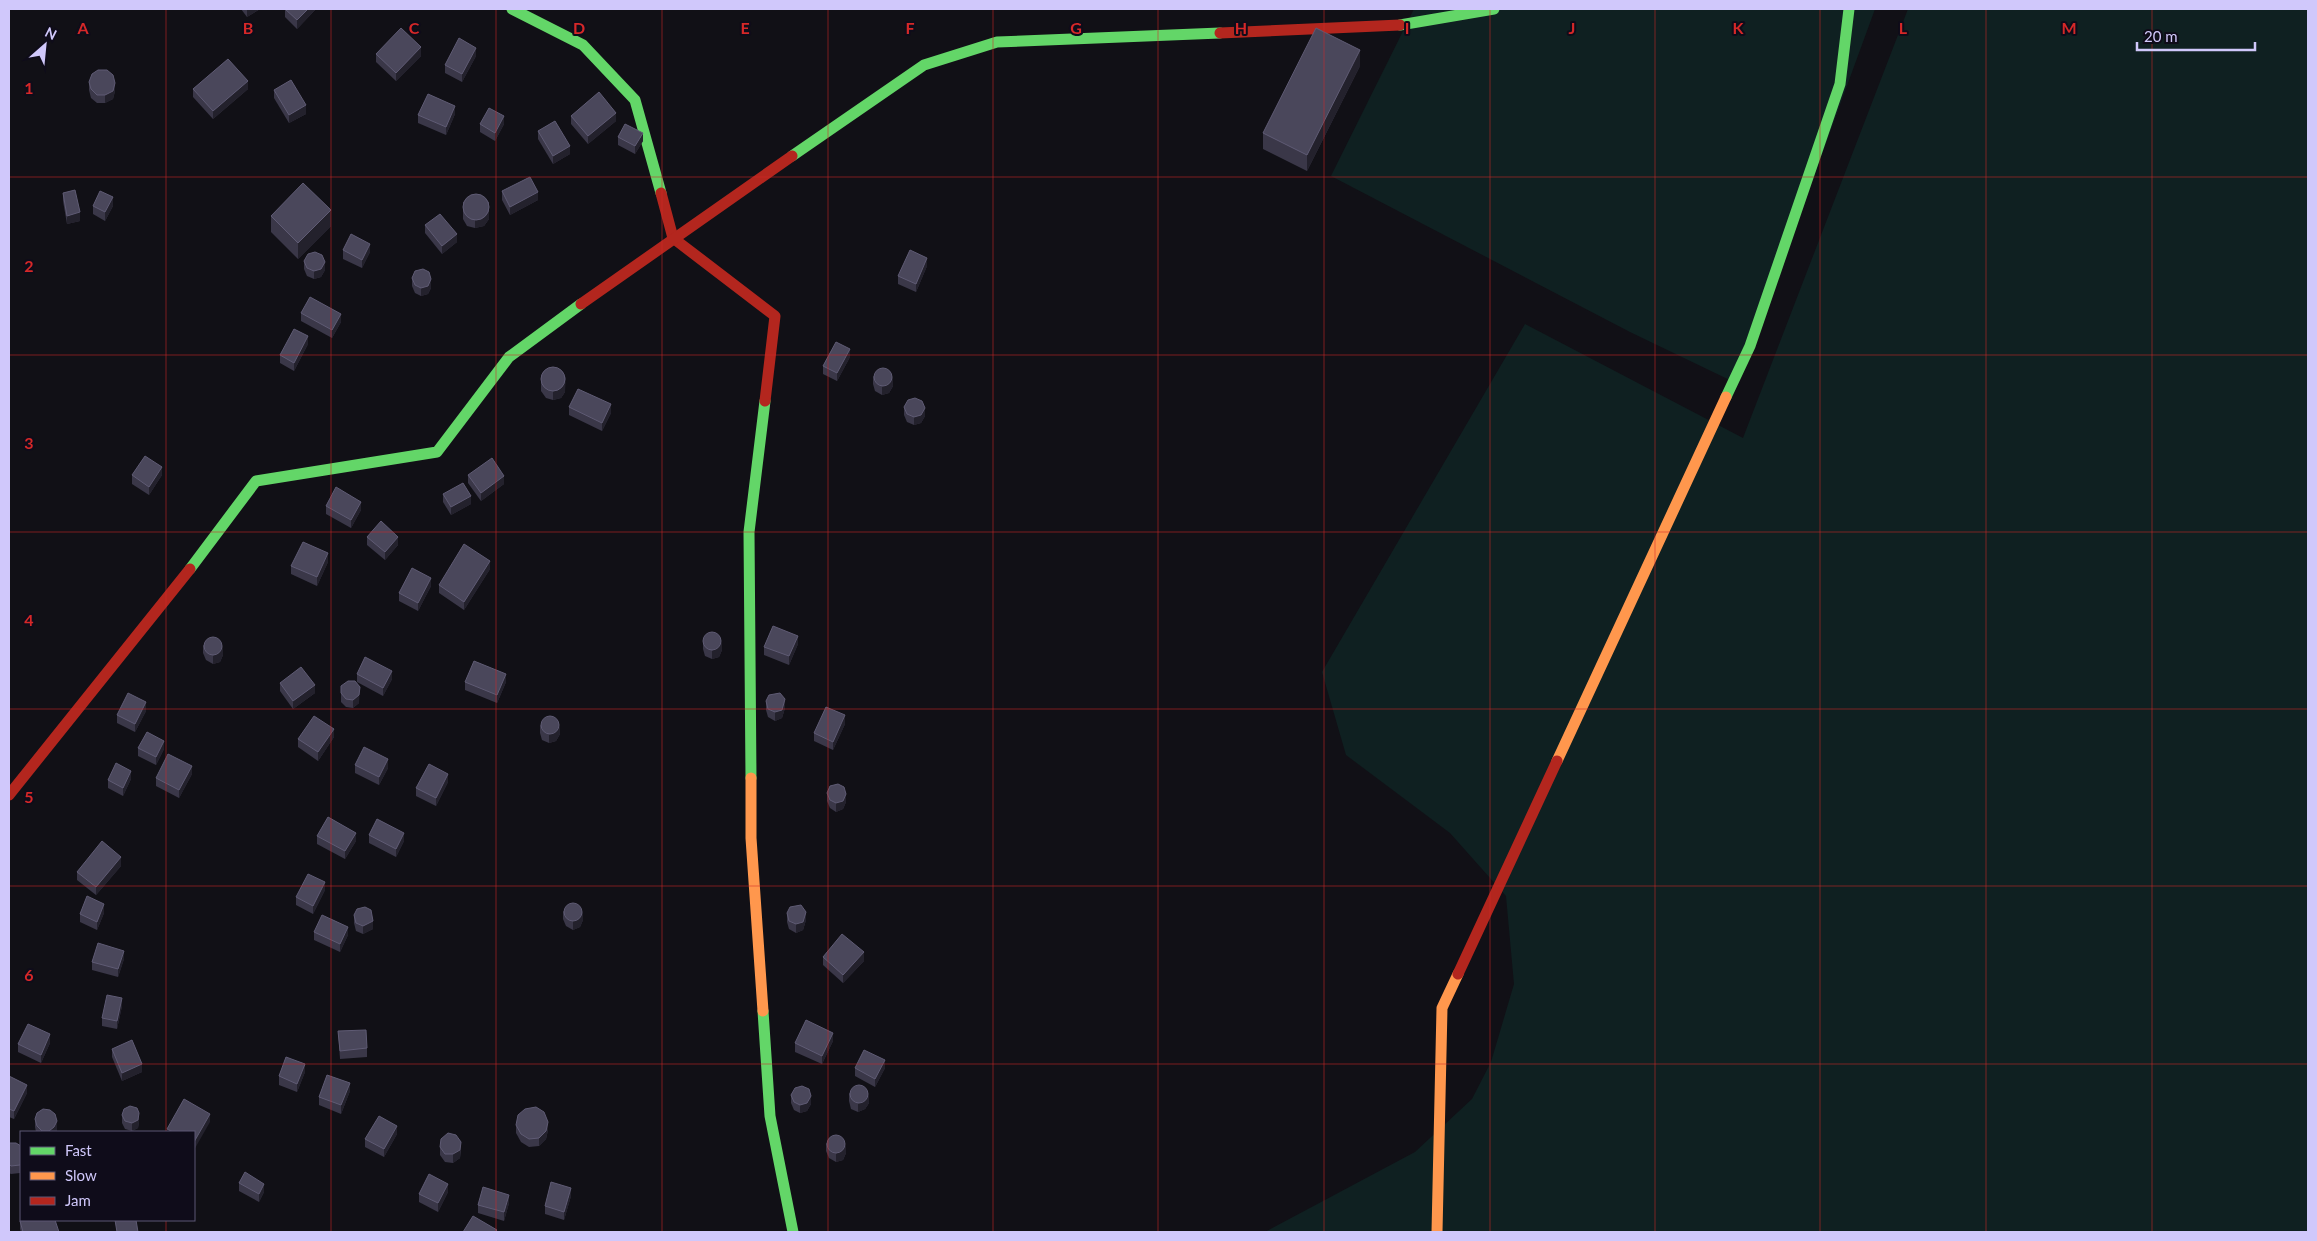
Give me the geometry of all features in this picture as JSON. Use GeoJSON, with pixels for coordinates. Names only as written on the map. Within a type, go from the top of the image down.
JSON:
{"type":"FeatureCollection","features":[{"type":"Feature","properties":{"kind":"street"},"geometry":{"type":"LineString","coordinates":[[512,9],[583,45],[635,100],[673,238],[775,316],[749,532],[751,838],[770,1116],[793,1232]]}},
{"type":"Feature","properties":{"kind":"street"},"geometry":{"type":"LineString","coordinates":[[9,795],[178,586],[256,481],[437,452],[509,357],[673,238],[924,65],[997,42],[1395,26],[1494,9]]}},
{"type":"Feature","properties":{"kind":"street"},"geometry":{"type":"LineString","coordinates":[[1437,1232],[1442,1008],[1750,346],[1840,84],[1849,9]]}},
{"type":"Feature","properties":{"kind":"shaded area"},"geometry":{"type":"Polygon","coordinates":[[[1414,9],[1875,9],[1738,384],[1630,332],[1331,176],[1414,9]]]}},
{"type":"Feature","properties":{"kind":"shaded area"},"geometry":{"type":"Polygon","coordinates":[[[1908,9],[2308,9],[2308,1232],[1265,1232],[1415,1152],[1472,1099],[1491,1062],[1514,984],[1506,896],[1450,833],[1346,755],[1322,672],[1525,324],[1743,438],[1908,9]]]}},
{"type":"Feature","properties":{"kind":"building"},"geometry":{"type":"Polygon","coordinates":[[[285,9],[308,9],[297,20],[285,9]]]}},
{"type":"Feature","properties":{"kind":"building"},"geometry":{"type":"Polygon","coordinates":[[[401,28],[421,47],[396,73],[376,54],[401,28]]]}},
{"type":"Feature","properties":{"kind":"building"},"geometry":{"type":"Polygon","coordinates":[[[1316,28],[1360,50],[1307,155],[1263,133],[1316,28]]]}},
{"type":"Feature","properties":{"kind":"building"},"geometry":{"type":"Polygon","coordinates":[[[459,38],[476,48],[462,74],[445,65],[459,38]]]}},
{"type":"Feature","properties":{"kind":"building"},"geometry":{"type":"Polygon","coordinates":[[[228,59],[248,81],[213,111],[193,89],[228,59]]]}},
{"type":"Feature","properties":{"kind":"building"},"geometry":{"type":"Polygon","coordinates":[[[98,70],[107,70],[113,75],[115,83],[113,91],[105,95],[97,95],[91,89],[89,82],[92,74],[98,70]]]}},
{"type":"Feature","properties":{"kind":"building"},"geometry":{"type":"Polygon","coordinates":[[[291,80],[306,105],[289,115],[274,90],[291,80]]]}},
{"type":"Feature","properties":{"kind":"building"},"geometry":{"type":"Polygon","coordinates":[[[599,92],[616,113],[588,136],[571,116],[599,92]]]}},
{"type":"Feature","properties":{"kind":"building"},"geometry":{"type":"Polygon","coordinates":[[[428,94],[455,106],[446,127],[418,115],[428,94]]]}},
{"type":"Feature","properties":{"kind":"building"},"geometry":{"type":"Polygon","coordinates":[[[489,108],[504,116],[495,133],[480,124],[489,108]]]}},
{"type":"Feature","properties":{"kind":"building"},"geometry":{"type":"Polygon","coordinates":[[[555,121],[570,146],[553,156],[538,131],[555,121]]]}},
{"type":"Feature","properties":{"kind":"building"},"geometry":{"type":"Polygon","coordinates":[[[625,124],[643,133],[635,146],[618,137],[625,124]]]}},
{"type":"Feature","properties":{"kind":"building"},"geometry":{"type":"Polygon","coordinates":[[[530,177],[538,192],[510,207],[502,191],[530,177]]]}},
{"type":"Feature","properties":{"kind":"building"},"geometry":{"type":"Polygon","coordinates":[[[303,183],[331,210],[298,243],[271,216],[303,183]]]}},
{"type":"Feature","properties":{"kind":"building"},"geometry":{"type":"Polygon","coordinates":[[[75,190],[80,212],[67,216],[63,193],[75,190]]]}},
{"type":"Feature","properties":{"kind":"building"},"geometry":{"type":"Polygon","coordinates":[[[100,191],[113,197],[105,212],[93,206],[100,191]]]}},
{"type":"Feature","properties":{"kind":"building"},"geometry":{"type":"Polygon","coordinates":[[[476,194],[485,198],[489,207],[485,216],[476,220],[467,216],[463,207],[467,198],[476,194]]]}},
{"type":"Feature","properties":{"kind":"building"},"geometry":{"type":"Polygon","coordinates":[[[440,214],[457,234],[442,246],[425,225],[440,214]]]}},
{"type":"Feature","properties":{"kind":"building"},"geometry":{"type":"Polygon","coordinates":[[[351,234],[370,244],[362,260],[343,250],[351,234]]]}},
{"type":"Feature","properties":{"kind":"building"},"geometry":{"type":"Polygon","coordinates":[[[910,250],[927,258],[916,284],[898,276],[910,250]]]}},
{"type":"Feature","properties":{"kind":"building"},"geometry":{"type":"Polygon","coordinates":[[[315,252],[322,255],[325,262],[321,269],[314,271],[307,268],[304,261],[308,254],[315,252]]]}},
{"type":"Feature","properties":{"kind":"building"},"geometry":{"type":"Polygon","coordinates":[[[423,269],[429,272],[431,279],[428,286],[421,288],[415,285],[412,278],[415,271],[423,269]]]}},
{"type":"Feature","properties":{"kind":"building"},"geometry":{"type":"Polygon","coordinates":[[[310,297],[341,314],[332,330],[301,313],[310,297]]]}},
{"type":"Feature","properties":{"kind":"building"},"geometry":{"type":"Polygon","coordinates":[[[294,329],[308,336],[294,363],[280,355],[294,329]]]}},
{"type":"Feature","properties":{"kind":"building"},"geometry":{"type":"Polygon","coordinates":[[[836,342],[850,349],[837,373],[823,366],[836,342]]]}},
{"type":"Feature","properties":{"kind":"building"},"geometry":{"type":"Polygon","coordinates":[[[553,367],[562,370],[565,379],[562,388],[553,391],[544,388],[541,379],[544,370],[553,367]]]}},
{"type":"Feature","properties":{"kind":"building"},"geometry":{"type":"Polygon","coordinates":[[[879,368],[887,368],[892,373],[890,384],[879,386],[874,381],[874,373],[879,368]]]}},
{"type":"Feature","properties":{"kind":"building"},"geometry":{"type":"Polygon","coordinates":[[[578,389],[611,404],[602,423],[569,407],[578,389]]]}},
{"type":"Feature","properties":{"kind":"building"},"geometry":{"type":"Polygon","coordinates":[[[915,398],[922,401],[925,408],[921,415],[914,417],[907,414],[904,407],[908,400],[915,398]]]}},
{"type":"Feature","properties":{"kind":"building"},"geometry":{"type":"Polygon","coordinates":[[[145,456],[162,467],[149,487],[132,475],[145,456]]]}},
{"type":"Feature","properties":{"kind":"building"},"geometry":{"type":"Polygon","coordinates":[[[492,458],[504,476],[481,493],[468,475],[492,458]]]}},
{"type":"Feature","properties":{"kind":"building"},"geometry":{"type":"Polygon","coordinates":[[[463,483],[471,496],[451,507],[443,494],[463,483]]]}},
{"type":"Feature","properties":{"kind":"building"},"geometry":{"type":"Polygon","coordinates":[[[336,487],[361,502],[351,520],[326,506],[336,487]]]}},
{"type":"Feature","properties":{"kind":"building"},"geometry":{"type":"Polygon","coordinates":[[[381,521],[398,537],[385,552],[367,537],[381,521]]]}},
{"type":"Feature","properties":{"kind":"building"},"geometry":{"type":"Polygon","coordinates":[[[303,542],[328,553],[317,577],[291,566],[303,542]]]}},
{"type":"Feature","properties":{"kind":"building"},"geometry":{"type":"Polygon","coordinates":[[[464,544],[490,561],[464,602],[439,585],[464,544]]]}},
{"type":"Feature","properties":{"kind":"building"},"geometry":{"type":"Polygon","coordinates":[[[412,568],[431,578],[418,603],[399,593],[412,568]]]}},
{"type":"Feature","properties":{"kind":"building"},"geometry":{"type":"Polygon","coordinates":[[[773,626],[798,636],[789,656],[764,647],[773,626]]]}},
{"type":"Feature","properties":{"kind":"building"},"geometry":{"type":"Polygon","coordinates":[[[708,632],[716,632],[721,637],[719,648],[708,650],[703,645],[703,637],[708,632]]]}},
{"type":"Feature","properties":{"kind":"building"},"geometry":{"type":"Polygon","coordinates":[[[209,637],[217,637],[222,642],[220,653],[209,655],[204,650],[204,642],[209,637]]]}},
{"type":"Feature","properties":{"kind":"building"},"geometry":{"type":"Polygon","coordinates":[[[365,657],[392,671],[383,688],[357,674],[365,657]]]}},
{"type":"Feature","properties":{"kind":"building"},"geometry":{"type":"Polygon","coordinates":[[[474,661],[506,674],[497,695],[465,682],[474,661]]]}},
{"type":"Feature","properties":{"kind":"building"},"geometry":{"type":"Polygon","coordinates":[[[301,667],[315,685],[293,701],[280,683],[301,667]]]}},
{"type":"Feature","properties":{"kind":"building"},"geometry":{"type":"Polygon","coordinates":[[[348,681],[355,681],[360,687],[359,695],[353,700],[346,699],[341,693],[341,686],[348,681]]]}},
{"type":"Feature","properties":{"kind":"building"},"geometry":{"type":"Polygon","coordinates":[[[128,693],[146,702],[135,724],[117,715],[128,693]]]}},
{"type":"Feature","properties":{"kind":"building"},"geometry":{"type":"Polygon","coordinates":[[[780,693],[785,699],[782,710],[775,712],[768,709],[766,701],[769,695],[780,693]]]}},
{"type":"Feature","properties":{"kind":"building"},"geometry":{"type":"Polygon","coordinates":[[[826,707],[845,715],[833,742],[814,733],[826,707]]]}},
{"type":"Feature","properties":{"kind":"building"},"geometry":{"type":"Polygon","coordinates":[[[314,716],[334,729],[318,752],[298,739],[314,716]]]}},
{"type":"Feature","properties":{"kind":"building"},"geometry":{"type":"Polygon","coordinates":[[[546,716],[554,716],[559,721],[557,732],[546,734],[541,729],[541,721],[546,716]]]}},
{"type":"Feature","properties":{"kind":"building"},"geometry":{"type":"Polygon","coordinates":[[[147,732],[164,741],[156,757],[138,748],[147,732]]]}},
{"type":"Feature","properties":{"kind":"building"},"geometry":{"type":"Polygon","coordinates":[[[364,747],[388,759],[379,777],[355,765],[364,747]]]}},
{"type":"Feature","properties":{"kind":"building"},"geometry":{"type":"Polygon","coordinates":[[[168,754],[192,766],[179,790],[156,778],[168,754]]]}},
{"type":"Feature","properties":{"kind":"building"},"geometry":{"type":"Polygon","coordinates":[[[116,763],[131,771],[123,788],[108,780],[116,763]]]}},
{"type":"Feature","properties":{"kind":"building"},"geometry":{"type":"Polygon","coordinates":[[[429,764],[448,774],[436,798],[416,788],[429,764]]]}},
{"type":"Feature","properties":{"kind":"building"},"geometry":{"type":"Polygon","coordinates":[[[838,784],[844,787],[846,794],[843,801],[836,803],[830,800],[827,793],[830,786],[838,784]]]}},
{"type":"Feature","properties":{"kind":"building"},"geometry":{"type":"Polygon","coordinates":[[[328,817],[356,833],[345,851],[317,836],[328,817]]]}},
{"type":"Feature","properties":{"kind":"building"},"geometry":{"type":"Polygon","coordinates":[[[377,819],[404,833],[396,849],[369,835],[377,819]]]}},
{"type":"Feature","properties":{"kind":"building"},"geometry":{"type":"Polygon","coordinates":[[[102,841],[121,857],[96,887],[77,872],[102,841]]]}},
{"type":"Feature","properties":{"kind":"building"},"geometry":{"type":"Polygon","coordinates":[[[308,874],[325,882],[313,906],[296,897],[308,874]]]}},
{"type":"Feature","properties":{"kind":"building"},"geometry":{"type":"Polygon","coordinates":[[[87,896],[104,904],[97,922],[80,914],[87,896]]]}},
{"type":"Feature","properties":{"kind":"building"},"geometry":{"type":"Polygon","coordinates":[[[569,903],[577,903],[582,908],[580,919],[569,921],[564,916],[564,908],[569,903]]]}},
{"type":"Feature","properties":{"kind":"building"},"geometry":{"type":"Polygon","coordinates":[[[801,905],[806,912],[803,922],[796,924],[789,921],[787,913],[790,907],[801,905]]]}},
{"type":"Feature","properties":{"kind":"building"},"geometry":{"type":"Polygon","coordinates":[[[365,907],[371,910],[373,921],[363,926],[356,923],[354,915],[357,909],[365,907]]]}},
{"type":"Feature","properties":{"kind":"building"},"geometry":{"type":"Polygon","coordinates":[[[322,915],[348,927],[340,944],[314,932],[322,915]]]}},
{"type":"Feature","properties":{"kind":"building"},"geometry":{"type":"Polygon","coordinates":[[[842,934],[864,952],[843,975],[823,957],[842,934]]]}},
{"type":"Feature","properties":{"kind":"building"},"geometry":{"type":"Polygon","coordinates":[[[98,943],[124,951],[118,969],[92,962],[98,943]]]}},
{"type":"Feature","properties":{"kind":"building"},"geometry":{"type":"Polygon","coordinates":[[[107,995],[122,998],[117,1021],[102,1018],[107,995]]]}},
{"type":"Feature","properties":{"kind":"building"},"geometry":{"type":"Polygon","coordinates":[[[806,1020],[833,1033],[822,1056],[795,1043],[806,1020]]]}},
{"type":"Feature","properties":{"kind":"building"},"geometry":{"type":"Polygon","coordinates":[[[28,1024],[50,1034],[41,1055],[18,1044],[28,1024]]]}},
{"type":"Feature","properties":{"kind":"building"},"geometry":{"type":"Polygon","coordinates":[[[366,1030],[367,1048],[340,1051],[338,1031],[366,1030]]]}},
{"type":"Feature","properties":{"kind":"building"},"geometry":{"type":"Polygon","coordinates":[[[132,1040],[142,1064],[122,1073],[112,1049],[132,1040]]]}},
{"type":"Feature","properties":{"kind":"building"},"geometry":{"type":"Polygon","coordinates":[[[864,1050],[885,1060],[875,1079],[855,1068],[864,1050]]]}},
{"type":"Feature","properties":{"kind":"building"},"geometry":{"type":"Polygon","coordinates":[[[286,1057],[305,1064],[297,1084],[279,1076],[286,1057]]]}},
{"type":"Feature","properties":{"kind":"building"},"geometry":{"type":"Polygon","coordinates":[[[327,1075],[350,1083],[341,1105],[319,1097],[327,1075]]]}},
{"type":"Feature","properties":{"kind":"building"},"geometry":{"type":"Polygon","coordinates":[[[9,1076],[27,1085],[14,1111],[9,1109],[9,1076]]]}},
{"type":"Feature","properties":{"kind":"building"},"geometry":{"type":"Polygon","coordinates":[[[855,1085],[863,1085],[868,1090],[866,1101],[855,1103],[850,1098],[850,1090],[855,1085]]]}},
{"type":"Feature","properties":{"kind":"building"},"geometry":{"type":"Polygon","coordinates":[[[802,1086],[809,1089],[811,1096],[807,1103],[800,1105],[794,1102],[791,1095],[795,1088],[802,1086]]]}},
{"type":"Feature","properties":{"kind":"building"},"geometry":{"type":"Polygon","coordinates":[[[184,1099],[210,1114],[195,1140],[195,1131],[171,1131],[167,1129],[184,1099]]]}},
{"type":"Feature","properties":{"kind":"building"},"geometry":{"type":"Polygon","coordinates":[[[130,1106],[137,1108],[139,1113],[138,1120],[132,1123],[125,1121],[122,1115],[124,1109],[130,1106]]]}},
{"type":"Feature","properties":{"kind":"building"},"geometry":{"type":"Polygon","coordinates":[[[536,1107],[544,1112],[548,1122],[546,1131],[539,1138],[529,1139],[521,1134],[516,1125],[518,1115],[525,1109],[536,1107]]]}},
{"type":"Feature","properties":{"kind":"building"},"geometry":{"type":"Polygon","coordinates":[[[43,1109],[50,1110],[55,1114],[57,1121],[49,1131],[42,1131],[37,1126],[35,1119],[37,1113],[43,1109]]]}},
{"type":"Feature","properties":{"kind":"building"},"geometry":{"type":"Polygon","coordinates":[[[379,1116],[397,1126],[384,1149],[365,1139],[379,1116]]]}},
{"type":"Feature","properties":{"kind":"building"},"geometry":{"type":"Polygon","coordinates":[[[448,1133],[456,1135],[461,1142],[460,1150],[453,1154],[445,1154],[440,1147],[441,1139],[448,1133]]]}},
{"type":"Feature","properties":{"kind":"building"},"geometry":{"type":"Polygon","coordinates":[[[832,1135],[840,1135],[845,1140],[843,1151],[832,1153],[827,1148],[827,1140],[832,1135]]]}},
{"type":"Feature","properties":{"kind":"building"},"geometry":{"type":"Polygon","coordinates":[[[9,1143],[16,1143],[20,1145],[20,1165],[11,1166],[9,1164],[9,1143]]]}},
{"type":"Feature","properties":{"kind":"building"},"geometry":{"type":"Polygon","coordinates":[[[245,1172],[264,1184],[259,1194],[239,1183],[245,1172]]]}},
{"type":"Feature","properties":{"kind":"building"},"geometry":{"type":"Polygon","coordinates":[[[429,1174],[448,1184],[438,1203],[419,1194],[429,1174]]]}},
{"type":"Feature","properties":{"kind":"building"},"geometry":{"type":"Polygon","coordinates":[[[551,1182],[571,1188],[564,1212],[545,1206],[551,1182]]]}},
{"type":"Feature","properties":{"kind":"building"},"geometry":{"type":"Polygon","coordinates":[[[483,1187],[509,1195],[504,1212],[478,1205],[483,1187]]]}},
{"type":"Feature","properties":{"kind":"building"},"geometry":{"type":"Polygon","coordinates":[[[473,1216],[497,1230],[495,1232],[463,1232],[473,1216]]]}},
{"type":"Feature","properties":{"kind":"building"},"geometry":{"type":"Polygon","coordinates":[[[20,1221],[55,1221],[59,1232],[23,1232],[20,1221]]]}},
{"type":"Feature","properties":{"kind":"building"},"geometry":{"type":"Polygon","coordinates":[[[115,1221],[136,1221],[138,1232],[117,1232],[115,1221]]]}},
{"type":"Feature","properties":{"kind":"traffic: fast"},"geometry":{"type":"LineString","coordinates":[[512,9],[583,45],[635,100],[661,193]]}},
{"type":"Feature","properties":{"kind":"traffic: fast"},"geometry":{"type":"LineString","coordinates":[[1400,25],[1494,9]]}},
{"type":"Feature","properties":{"kind":"traffic: fast"},"geometry":{"type":"LineString","coordinates":[[1726,397],[1750,346],[1840,84],[1849,9]]}},
{"type":"Feature","properties":{"kind":"traffic: fast"},"geometry":{"type":"LineString","coordinates":[[792,156],[924,65],[997,42],[1220,33]]}},
{"type":"Feature","properties":{"kind":"traffic: fast"},"geometry":{"type":"LineString","coordinates":[[190,569],[256,481],[437,452],[509,357],[581,304]]}},
{"type":"Feature","properties":{"kind":"traffic: fast"},"geometry":{"type":"LineString","coordinates":[[751,778],[749,532],[765,401]]}},
{"type":"Feature","properties":{"kind":"traffic: fast"},"geometry":{"type":"LineString","coordinates":[[763,1011],[770,1116],[793,1232]]}},
{"type":"Feature","properties":{"kind":"traffic: slow"},"geometry":{"type":"LineString","coordinates":[[1557,761],[1726,397]]}},
{"type":"Feature","properties":{"kind":"traffic: slow"},"geometry":{"type":"LineString","coordinates":[[751,778],[751,838],[763,1011]]}},
{"type":"Feature","properties":{"kind":"traffic: slow"},"geometry":{"type":"LineString","coordinates":[[1437,1232],[1442,1008],[1458,974]]}},
{"type":"Feature","properties":{"kind":"traffic: jam"},"geometry":{"type":"LineString","coordinates":[[1220,33],[1400,25]]}},
{"type":"Feature","properties":{"kind":"traffic: jam"},"geometry":{"type":"LineString","coordinates":[[581,304],[792,156]]}},
{"type":"Feature","properties":{"kind":"traffic: jam"},"geometry":{"type":"LineString","coordinates":[[661,193],[673,238],[775,316],[765,401]]}},
{"type":"Feature","properties":{"kind":"traffic: jam"},"geometry":{"type":"LineString","coordinates":[[9,795],[190,569]]}},
{"type":"Feature","properties":{"kind":"traffic: jam"},"geometry":{"type":"LineString","coordinates":[[1458,974],[1557,761]]}}]}
